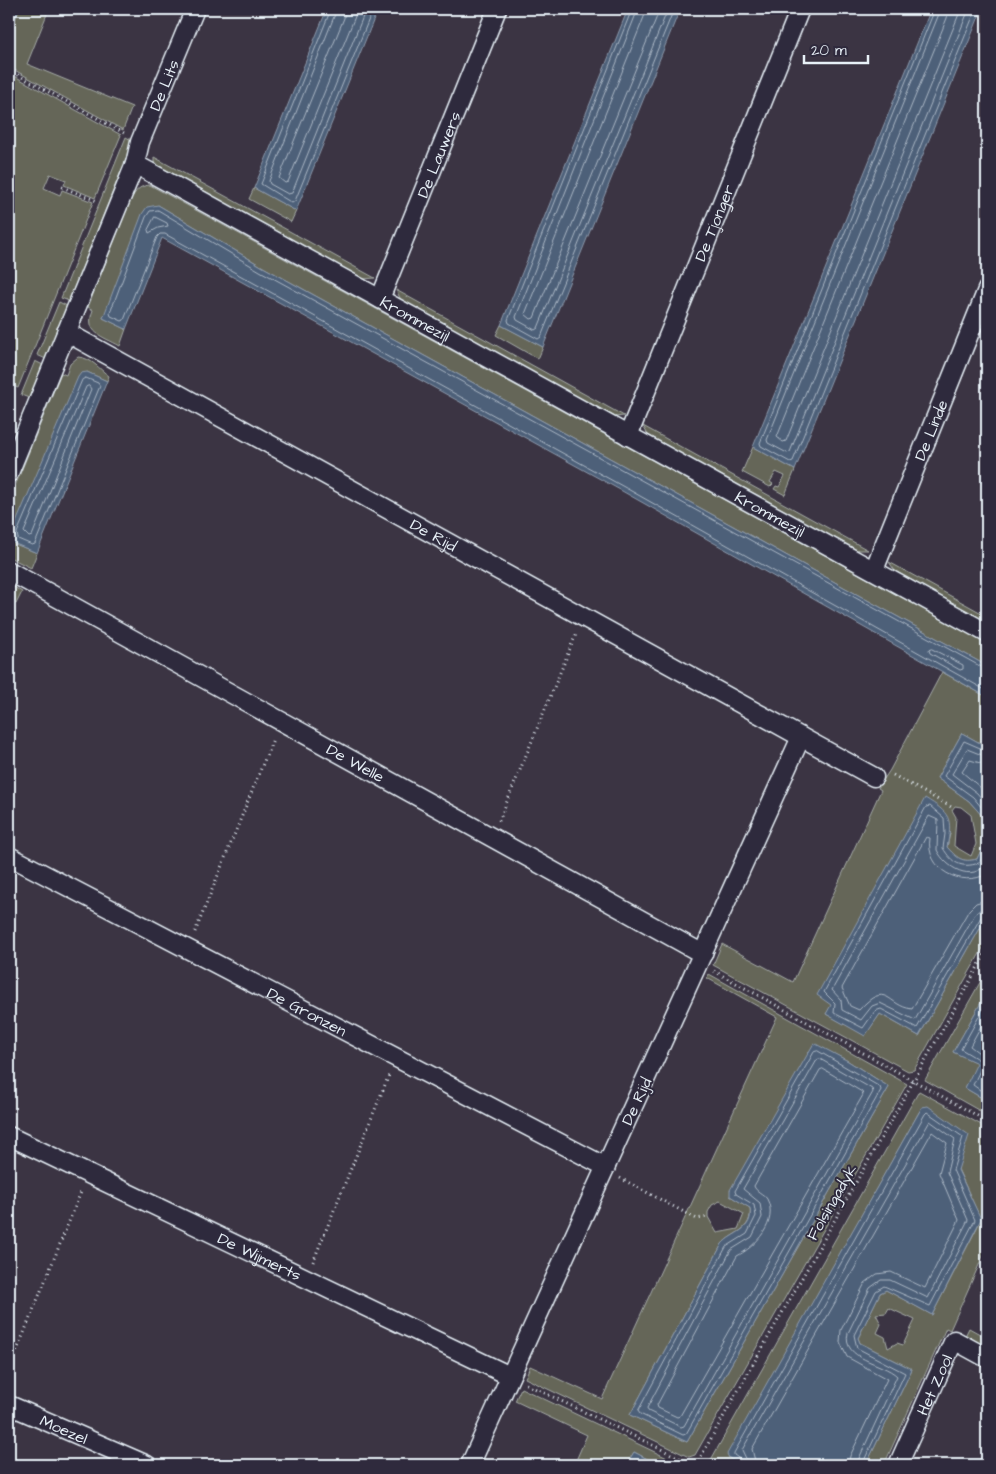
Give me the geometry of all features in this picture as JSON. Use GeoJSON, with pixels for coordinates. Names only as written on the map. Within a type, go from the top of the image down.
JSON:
{"type":"FeatureCollection","features":[{"type":"Feature","properties":{"kind":"street","name":"De Lits"},"geometry":{"type":"LineString","coordinates":[[135,164],[140,142],[195,9]]}},
{"type":"Feature","properties":{"kind":"street","name":"De Lauwers"},"geometry":{"type":"LineString","coordinates":[[380,299],[497,9]]}},
{"type":"Feature","properties":{"kind":"street","name":"De Tjonger"},"geometry":{"type":"LineString","coordinates":[[628,436],[800,9]]}},
{"type":"Feature","properties":{"kind":"street","name":"Krommezijl"},"geometry":{"type":"LineString","coordinates":[[135,164],[987,633]]}},
{"type":"Feature","properties":{"kind":"street"},"geometry":{"type":"LineString","coordinates":[[9,473],[135,164]]}},
{"type":"Feature","properties":{"kind":"street","name":"De Linde"},"geometry":{"type":"LineString","coordinates":[[874,570],[987,290]]}},
{"type":"Feature","properties":{"kind":"street","name":"De Rijd"},"geometry":{"type":"LineString","coordinates":[[66,332],[874,777]]}},
{"type":"Feature","properties":{"kind":"street","name":"De Welle"},"geometry":{"type":"LineString","coordinates":[[9,571],[490,836],[701,958]]}},
{"type":"Feature","properties":{"kind":"street","name":"De Rijd"},"geometry":{"type":"LineString","coordinates":[[470,1465],[801,737]]}},
{"type":"Feature","properties":{"kind":"street","name":"De Gronzen"},"geometry":{"type":"LineString","coordinates":[[9,856],[606,1168]]}},
{"type":"Feature","properties":{"kind":"street","name":"De Wijmerts"},"geometry":{"type":"LineString","coordinates":[[9,1136],[510,1376]]}},
{"type":"Feature","properties":{"kind":"street","name":"Het Zool"},"geometry":{"type":"LineString","coordinates":[[898,1465],[954,1340],[987,1358]]}},
{"type":"Feature","properties":{"kind":"street","name":"Moezel"},"geometry":{"type":"LineString","coordinates":[[9,1405],[147,1465]]}},
{"type":"Feature","properties":{"kind":"path"},"geometry":{"type":"LineString","coordinates":[[9,70],[129,136]]}},
{"type":"Feature","properties":{"kind":"path"},"geometry":{"type":"LineString","coordinates":[[62,187],[97,201]]}},
{"type":"Feature","properties":{"kind":"path"},"geometry":{"type":"LineString","coordinates":[[490,836],[502,816],[584,617]]}},
{"type":"Feature","properties":{"kind":"path"},"geometry":{"type":"LineString","coordinates":[[187,949],[282,721]]}},
{"type":"Feature","properties":{"kind":"path"},"geometry":{"type":"LineString","coordinates":[[874,777],[887,772],[953,808]]}},
{"type":"Feature","properties":{"kind":"path","name":"Folsingadyk"},"geometry":{"type":"LineString","coordinates":[[695,1465],[987,951]]}},
{"type":"Feature","properties":{"kind":"path"},"geometry":{"type":"LineString","coordinates":[[701,958],[987,1121]]}},
{"type":"Feature","properties":{"kind":"path"},"geometry":{"type":"LineString","coordinates":[[306,1279],[397,1058]]}},
{"type":"Feature","properties":{"kind":"path"},"geometry":{"type":"LineString","coordinates":[[606,1168],[616,1176],[697,1219],[708,1217]]}},
{"type":"Feature","properties":{"kind":"path"},"geometry":{"type":"LineString","coordinates":[[9,1370],[88,1174]]}},
{"type":"Feature","properties":{"kind":"path"},"geometry":{"type":"LineString","coordinates":[[510,1376],[695,1465]]}},
{"type":"Feature","properties":{"kind":"green space"},"geometry":{"type":"Polygon","coordinates":[[[19,9],[49,9],[27,64],[132,107],[123,130],[9,67],[9,34],[19,9]]]}},
{"type":"Feature","properties":{"kind":"green space"},"geometry":{"type":"Polygon","coordinates":[[[9,73],[121,135],[95,198],[64,185],[66,180],[50,174],[44,188],[60,195],[62,190],[93,202],[18,388],[9,384],[9,73]]]}},
{"type":"Feature","properties":{"kind":"green space"},"geometry":{"type":"Polygon","coordinates":[[[126,137],[133,141],[69,301],[61,298],[126,137]]]}},
{"type":"Feature","properties":{"kind":"green space"},"geometry":{"type":"Polygon","coordinates":[[[154,157],[375,278],[363,279],[154,163],[154,157]]]}},
{"type":"Feature","properties":{"kind":"green space"},"geometry":{"type":"Polygon","coordinates":[[[150,185],[987,644],[987,666],[263,267],[158,205],[103,318],[126,329],[120,346],[101,336],[93,329],[91,318],[93,310],[88,307],[130,201],[138,190],[150,185]]]}},
{"type":"Feature","properties":{"kind":"green space"},"geometry":{"type":"Polygon","coordinates":[[[254,188],[296,211],[291,222],[249,199],[254,188]]]}},
{"type":"Feature","properties":{"kind":"green space"},"geometry":{"type":"Polygon","coordinates":[[[396,290],[624,416],[615,417],[401,300],[396,290]]]}},
{"type":"Feature","properties":{"kind":"green space"},"geometry":{"type":"Polygon","coordinates":[[[59,302],[67,306],[46,359],[37,355],[59,302]]]}},
{"type":"Feature","properties":{"kind":"green space"},"geometry":{"type":"Polygon","coordinates":[[[501,325],[543,347],[538,359],[496,335],[501,325]]]}},
{"type":"Feature","properties":{"kind":"green space"},"geometry":{"type":"Polygon","coordinates":[[[78,357],[91,362],[109,376],[107,381],[87,372],[13,543],[37,553],[31,568],[9,557],[9,501],[61,373],[66,375],[70,364],[78,357]]]}},
{"type":"Feature","properties":{"kind":"green space"},"geometry":{"type":"Polygon","coordinates":[[[35,361],[43,365],[29,398],[21,395],[35,361]]]}},
{"type":"Feature","properties":{"kind":"green space"},"geometry":{"type":"Polygon","coordinates":[[[643,426],[868,550],[857,550],[648,435],[643,426]]]}},
{"type":"Feature","properties":{"kind":"green space"},"geometry":{"type":"Polygon","coordinates":[[[753,447],[795,470],[785,495],[774,489],[776,486],[779,487],[785,476],[776,472],[770,482],[773,484],[770,487],[742,472],[753,447]]]}},
{"type":"Feature","properties":{"kind":"green space"},"geometry":{"type":"Polygon","coordinates":[[[889,562],[987,616],[987,622],[895,571],[889,562]]]}},
{"type":"Feature","properties":{"kind":"green space"},"geometry":{"type":"Polygon","coordinates":[[[9,584],[22,592],[16,604],[9,600],[9,584]]]}},
{"type":"Feature","properties":{"kind":"green space"},"geometry":{"type":"Polygon","coordinates":[[[942,672],[987,697],[987,747],[962,733],[937,778],[969,801],[985,819],[984,844],[977,859],[964,860],[954,854],[947,847],[950,834],[826,1014],[865,1035],[880,1014],[919,1036],[987,916],[987,941],[914,1070],[908,1071],[713,965],[722,944],[793,982],[881,790],[878,788],[890,770],[942,672]],[[955,806],[952,810],[956,817],[954,846],[971,856],[976,844],[971,815],[961,807],[955,806]]]}},
{"type":"Feature","properties":{"kind":"green space"},"geometry":{"type":"Polygon","coordinates":[[[987,970],[987,992],[953,1052],[978,1063],[965,1088],[987,1101],[987,1115],[925,1080],[987,970]]]}},
{"type":"Feature","properties":{"kind":"green space"},"geometry":{"type":"Polygon","coordinates":[[[709,974],[907,1084],[695,1455],[689,1457],[525,1378],[530,1366],[602,1399],[777,1017],[707,978],[709,974]],[[814,1044],[730,1196],[750,1208],[748,1222],[741,1230],[722,1244],[630,1415],[687,1442],[889,1087],[848,1061],[814,1044]],[[720,1201],[712,1205],[708,1212],[708,1217],[717,1233],[738,1229],[744,1214],[720,1201]]]}},
{"type":"Feature","properties":{"kind":"green space"},"geometry":{"type":"Polygon","coordinates":[[[919,1091],[987,1128],[987,1247],[950,1330],[946,1328],[884,1465],[866,1465],[912,1369],[860,1343],[858,1338],[880,1293],[886,1290],[932,1315],[981,1220],[958,1169],[922,1107],[728,1454],[729,1458],[741,1465],[708,1465],[919,1091]],[[889,1308],[886,1313],[876,1314],[881,1324],[877,1333],[885,1337],[888,1348],[897,1343],[903,1345],[915,1320],[889,1308]]]}},
{"type":"Feature","properties":{"kind":"green space"},"geometry":{"type":"Polygon","coordinates":[[[969,1328],[987,1338],[987,1350],[964,1338],[969,1328]]]}},
{"type":"Feature","properties":{"kind":"green space"},"geometry":{"type":"Polygon","coordinates":[[[521,1388],[682,1465],[659,1465],[634,1452],[626,1465],[574,1465],[587,1435],[515,1401],[521,1388]]]}},
{"type":"Feature","properties":{"kind":"water"},"geometry":{"type":"Polygon","coordinates":[[[12,9],[19,9],[9,34],[9,17],[12,9]]]}},
{"type":"Feature","properties":{"kind":"water"},"geometry":{"type":"Polygon","coordinates":[[[327,9],[378,9],[296,211],[254,188],[327,9]]]}},
{"type":"Feature","properties":{"kind":"water"},"geometry":{"type":"Polygon","coordinates":[[[628,9],[680,9],[543,347],[501,325],[628,9]]]}},
{"type":"Feature","properties":{"kind":"water"},"geometry":{"type":"Polygon","coordinates":[[[931,9],[982,9],[795,470],[753,447],[931,9]]]}},
{"type":"Feature","properties":{"kind":"water"},"geometry":{"type":"Polygon","coordinates":[[[158,205],[263,267],[987,666],[987,697],[622,491],[162,238],[126,329],[103,318],[142,214],[147,207],[158,205]]]}},
{"type":"Feature","properties":{"kind":"water"},"geometry":{"type":"Polygon","coordinates":[[[87,372],[107,381],[37,553],[13,543],[12,532],[78,377],[81,373],[87,372]]]}},
{"type":"Feature","properties":{"kind":"water"},"geometry":{"type":"Polygon","coordinates":[[[962,733],[987,747],[987,916],[919,1036],[880,1014],[865,1036],[826,1014],[831,1005],[817,995],[925,798],[945,812],[948,817],[950,829],[947,847],[960,859],[977,859],[984,844],[985,819],[969,801],[937,778],[962,733]]]}},
{"type":"Feature","properties":{"kind":"water"},"geometry":{"type":"Polygon","coordinates":[[[987,992],[987,1101],[965,1088],[977,1063],[953,1052],[987,992]]]}},
{"type":"Feature","properties":{"kind":"water"},"geometry":{"type":"Polygon","coordinates":[[[814,1043],[848,1061],[889,1087],[687,1442],[630,1415],[722,1244],[749,1222],[750,1208],[730,1196],[730,1190],[814,1043]]]}},
{"type":"Feature","properties":{"kind":"water"},"geometry":{"type":"Polygon","coordinates":[[[928,1106],[969,1135],[958,1170],[981,1219],[932,1315],[886,1290],[880,1293],[858,1338],[860,1343],[912,1369],[866,1465],[741,1465],[729,1458],[727,1454],[922,1107],[928,1106]]]}},
{"type":"Feature","properties":{"kind":"water"},"geometry":{"type":"Polygon","coordinates":[[[634,1452],[659,1465],[626,1465],[634,1452]]]}}]}
